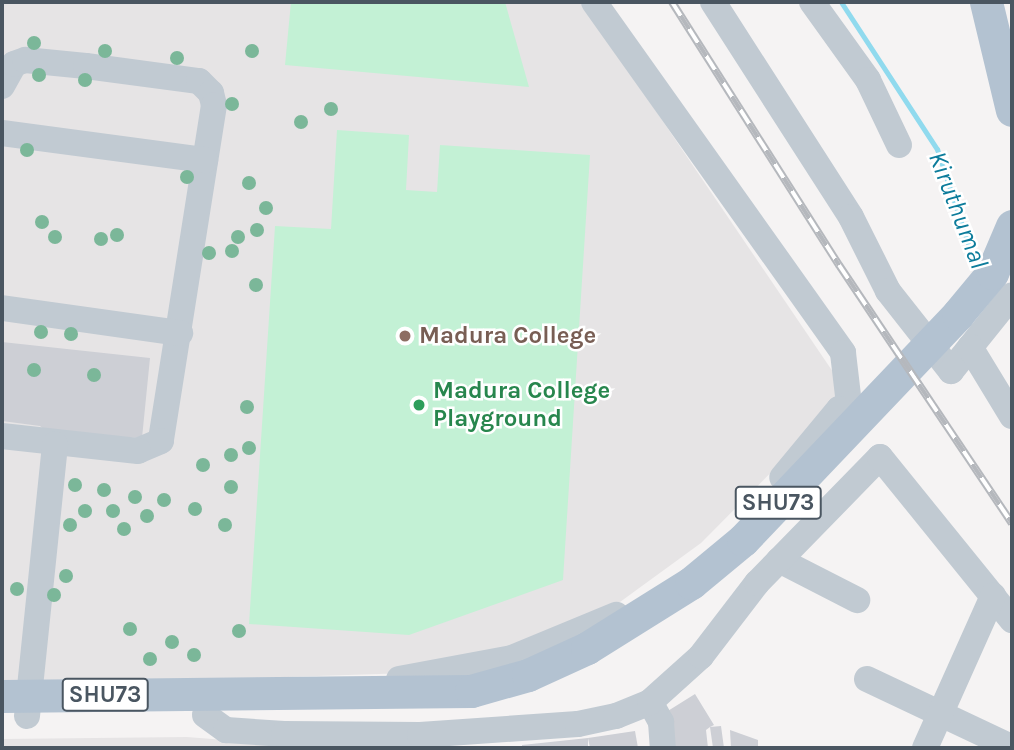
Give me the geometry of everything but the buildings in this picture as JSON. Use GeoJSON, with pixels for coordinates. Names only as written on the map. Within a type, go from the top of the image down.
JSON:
{"type":"FeatureCollection","features":[{"type":"Feature","properties":{"kind":"main road"},"geometry":{"type":"LineString","coordinates":[[986,2],[1012,110]]}},
{"type":"Feature","properties":{"kind":"main road","name":"SHU73"},"geometry":{"type":"LineString","coordinates":[[15,706],[206,705],[300,714],[419,705],[528,675],[587,648],[681,590],[743,540],[958,314],[992,273],[1012,226]]}},
{"type":"Feature","properties":{"kind":"street"},"geometry":{"type":"LineString","coordinates":[[594,2],[836,341],[847,370],[849,404],[839,409],[775,488],[727,535],[680,574],[605,622],[512,658],[439,674],[361,682],[225,685],[206,705],[226,730],[420,741],[578,724],[615,716],[650,702],[701,656],[779,560],[880,457],[1012,620]]}},
{"type":"Feature","properties":{"kind":"street"},"geometry":{"type":"LineString","coordinates":[[713,2],[851,217],[888,291],[951,371],[1007,302]]}},
{"type":"Feature","properties":{"kind":"street"},"geometry":{"type":"LineString","coordinates":[[812,2],[868,80],[899,145]]}},
{"type":"Feature","properties":{"kind":"street"},"geometry":{"type":"LineString","coordinates":[[2,86],[14,64],[25,61],[199,81],[211,93],[214,105],[161,442],[138,451],[55,444],[2,436]]}},
{"type":"Feature","properties":{"kind":"street"},"geometry":{"type":"LineString","coordinates":[[2,133],[205,160]]}},
{"type":"Feature","properties":{"kind":"street"},"geometry":{"type":"LineString","coordinates":[[2,308],[180,332]]}},
{"type":"Feature","properties":{"kind":"street"},"geometry":{"type":"LineString","coordinates":[[970,347],[1012,416]]}},
{"type":"Feature","properties":{"kind":"street"},"geometry":{"type":"LineString","coordinates":[[15,706],[55,444]]}},
{"type":"Feature","properties":{"kind":"street"},"geometry":{"type":"LineString","coordinates":[[779,560],[857,600]]}},
{"type":"Feature","properties":{"kind":"street"},"geometry":{"type":"LineString","coordinates":[[925,748],[937,715],[993,596]]}},
{"type":"Feature","properties":{"kind":"street"},"geometry":{"type":"LineString","coordinates":[[867,679],[937,715],[1009,746]]}},
{"type":"Feature","properties":{"kind":"street"},"geometry":{"type":"LineString","coordinates":[[650,702],[661,723],[663,748]]}},
{"type":"Feature","properties":{"kind":"shaded area","name":"Madura College"},"geometry":{"type":"Polygon","coordinates":[[[2,2],[582,2],[833,372],[836,395],[828,415],[701,543],[609,610],[553,638],[410,673],[2,686],[2,2]]]}},
{"type":"Feature","properties":{"kind":"shaded area"},"geometry":{"type":"Polygon","coordinates":[[[187,737],[326,748],[2,748],[2,739],[187,737]]]}},
{"type":"Feature","properties":{"kind":"green space"},"geometry":{"type":"Polygon","coordinates":[[[291,2],[505,2],[529,87],[285,65],[291,2]]]}},
{"type":"Feature","properties":{"kind":"green space","name":"Madura College Playground"},"geometry":{"type":"Polygon","coordinates":[[[337,130],[409,135],[406,190],[437,192],[440,145],[590,155],[563,580],[409,635],[249,624],[275,226],[331,229],[337,130]]]}},
{"type":"Feature","properties":{"kind":"waterway","name":"Kiruthumal"},"geometry":{"type":"LineString","coordinates":[[841,2],[937,149],[977,271]]}},
{"type":"Feature","properties":{"kind":"railway"},"geometry":{"type":"LineString","coordinates":[[672,2],[839,265],[1012,523]]}},
{"type":"Feature","properties":{"kind":"place","name":"Madura College"},"geometry":{"type":"Point","coordinates":[405,336]}},
{"type":"Feature","properties":{"kind":"place","name":"Madura College Playground"},"geometry":{"type":"Point","coordinates":[419,405]}}]}
